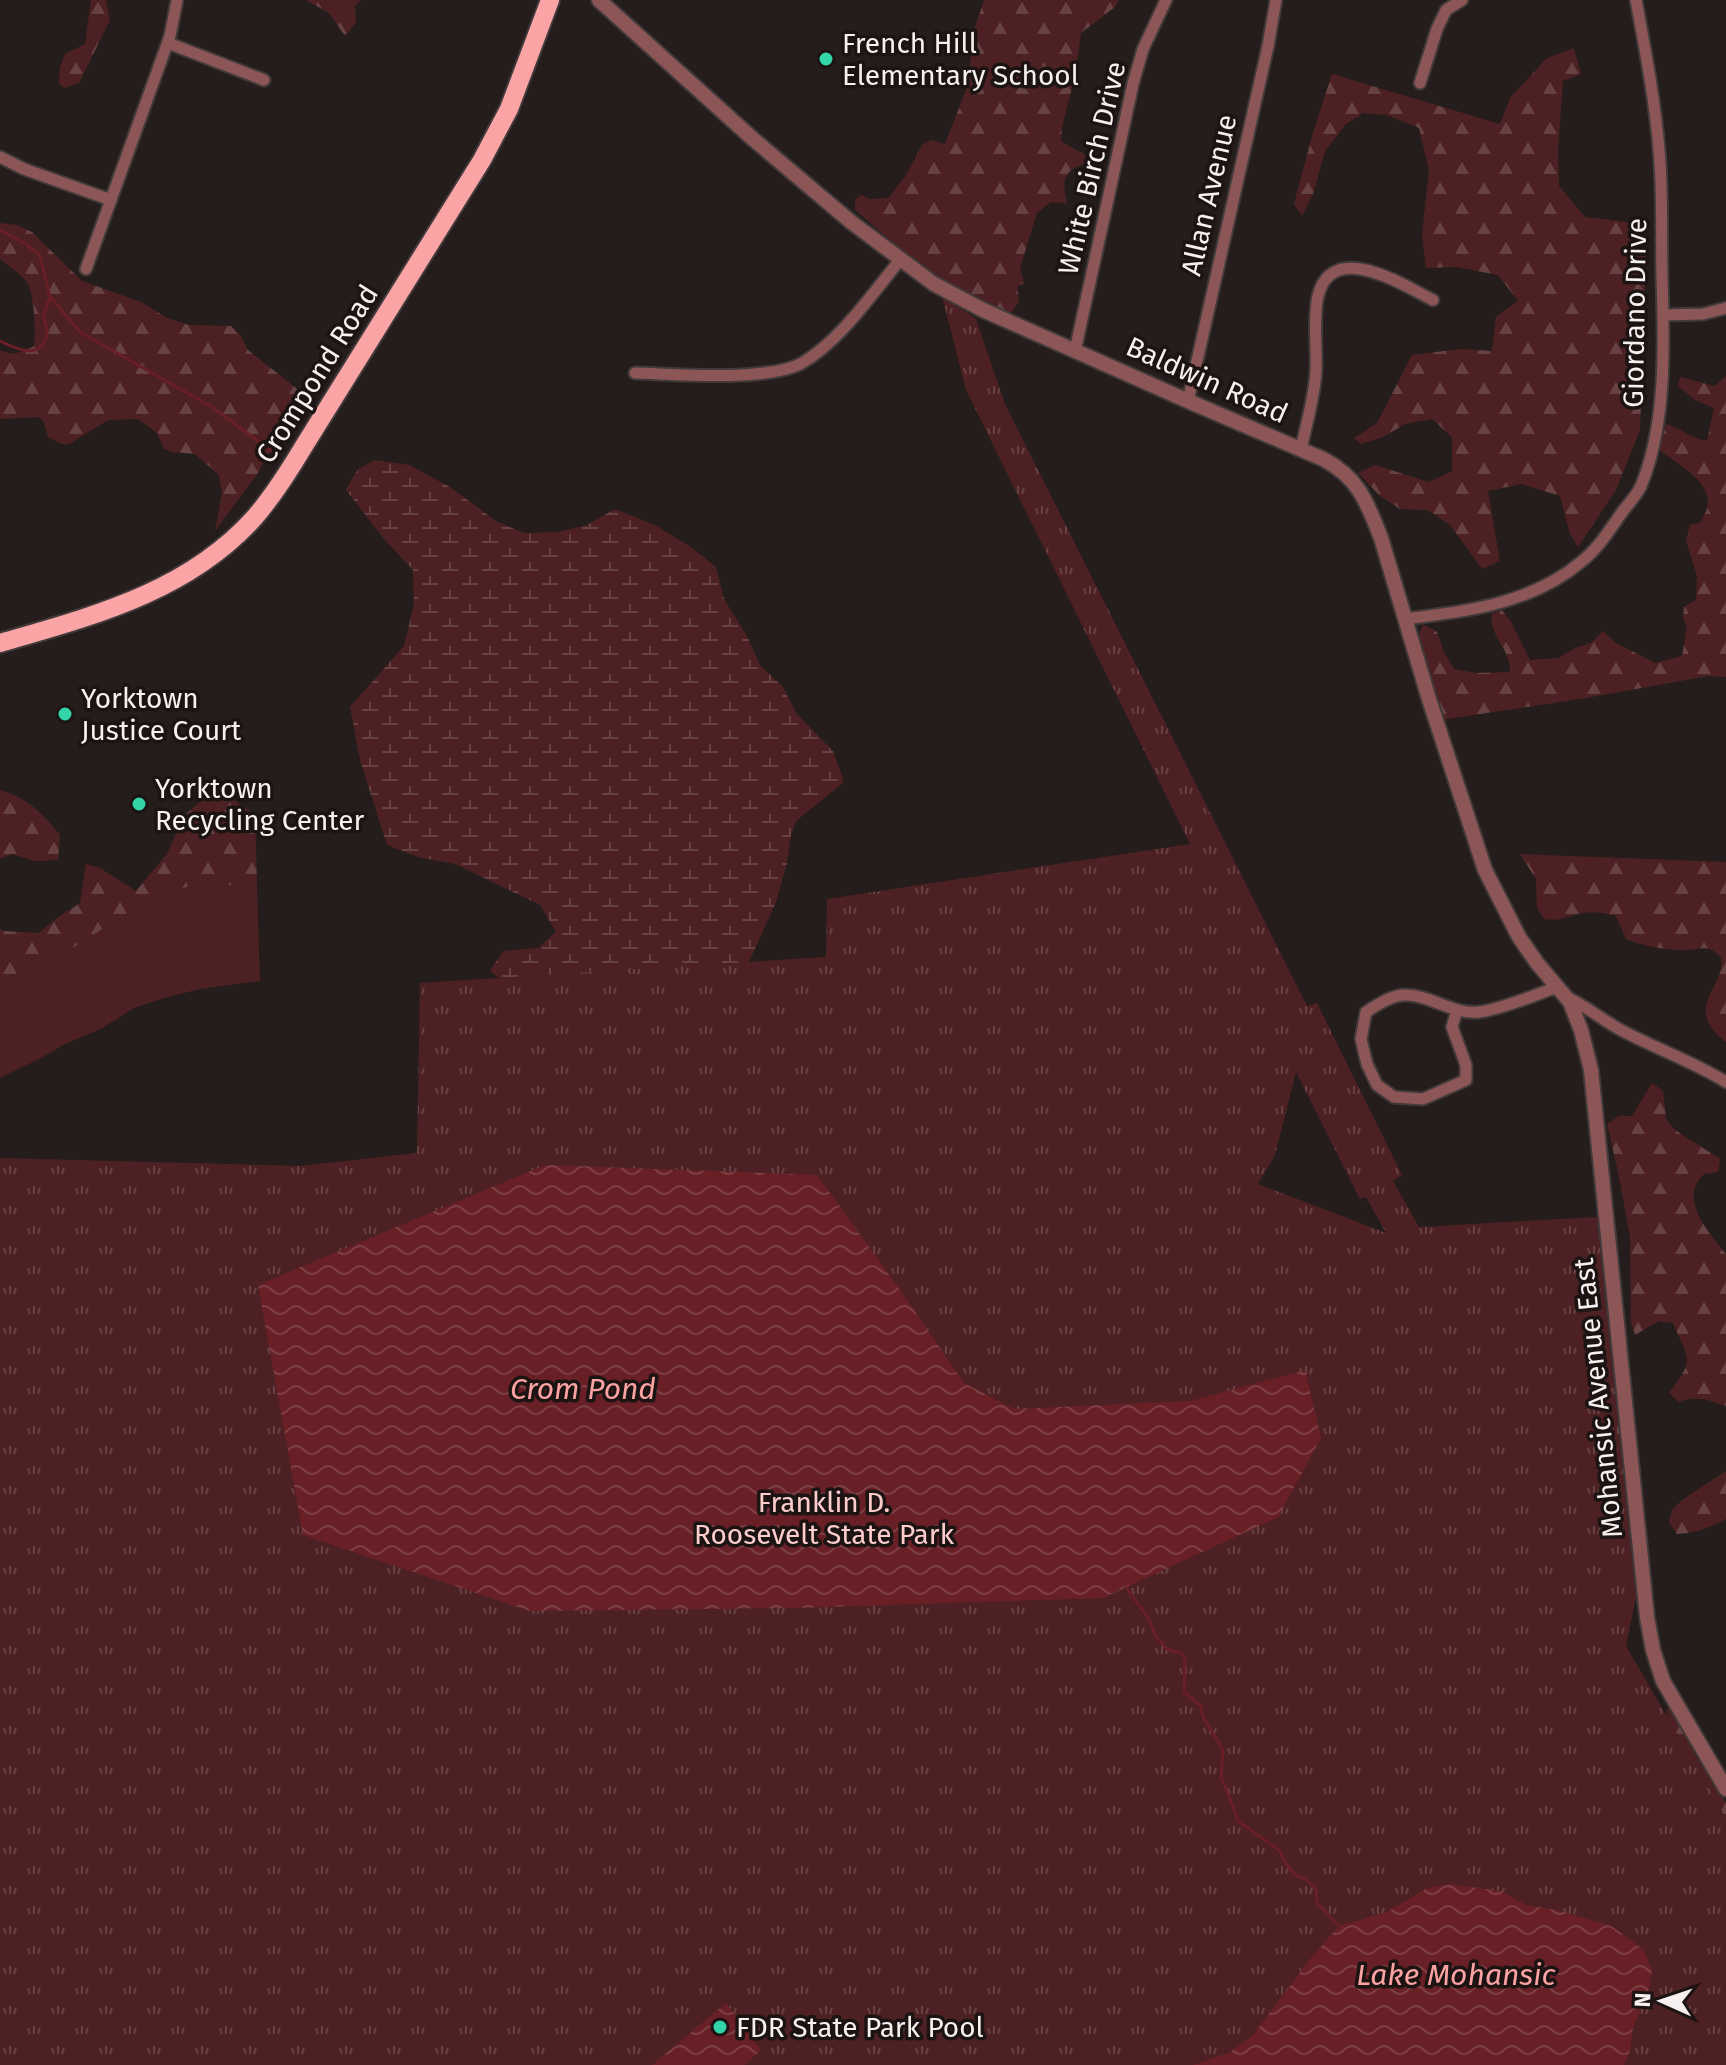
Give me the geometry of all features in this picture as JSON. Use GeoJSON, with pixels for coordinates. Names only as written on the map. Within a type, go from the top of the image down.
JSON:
{"type":"FeatureCollection","features":[{"type":"Feature","properties":{"kind":"highway","name":"Crompond Road"},"geometry":{"type":"LineString","coordinates":[[0,643],[98,614],[151,593],[200,566],[254,518],[297,458],[482,160],[509,109],[550,0]]}},
{"type":"Feature","properties":{"kind":"street"},"geometry":{"type":"LineString","coordinates":[[86,269],[168,43],[177,0]]}},
{"type":"Feature","properties":{"kind":"street","name":"Baldwin Road"},"geometry":{"type":"LineString","coordinates":[[599,0],[753,139],[851,222],[934,284],[1075,351],[1336,466],[1353,482],[1381,538],[1485,870],[1519,937],[1561,991],[1614,1027],[1726,1082]]}},
{"type":"Feature","properties":{"kind":"street","name":"White Birch Drive"},"geometry":{"type":"LineString","coordinates":[[1075,351],[1133,84],[1143,49],[1166,0]]}},
{"type":"Feature","properties":{"kind":"street","name":"Allan Avenue"},"geometry":{"type":"LineString","coordinates":[[1188,401],[1276,0]]}},
{"type":"Feature","properties":{"kind":"street"},"geometry":{"type":"LineString","coordinates":[[1420,83],[1446,10],[1462,0]]}},
{"type":"Feature","properties":{"kind":"street","name":"Giordano Drive"},"geometry":{"type":"LineString","coordinates":[[1405,619],[1476,610],[1516,598],[1552,582],[1580,564],[1596,549],[1640,488],[1656,438],[1663,365],[1663,315],[1659,150],[1636,0]]}},
{"type":"Feature","properties":{"kind":"street"},"geometry":{"type":"LineString","coordinates":[[168,43],[264,80]]}},
{"type":"Feature","properties":{"kind":"street"},"geometry":{"type":"LineString","coordinates":[[0,157],[24,169],[111,200]]}},
{"type":"Feature","properties":{"kind":"street"},"geometry":{"type":"LineString","coordinates":[[635,373],[744,375],[800,364],[843,328],[900,260]]}},
{"type":"Feature","properties":{"kind":"street"},"geometry":{"type":"LineString","coordinates":[[1301,450],[1316,375],[1317,298],[1323,282],[1337,272],[1352,267],[1386,276],[1433,300]]}},
{"type":"Feature","properties":{"kind":"street"},"geometry":{"type":"LineString","coordinates":[[1663,315],[1703,314],[1726,308]]}},
{"type":"Feature","properties":{"kind":"street"},"geometry":{"type":"LineString","coordinates":[[1457,1010],[1452,1027],[1466,1065],[1466,1080],[1423,1099],[1394,1097],[1377,1085],[1367,1064],[1361,1039],[1366,1012],[1384,1001],[1405,995],[1457,1010],[1479,1012],[1561,991]]}},
{"type":"Feature","properties":{"kind":"street","name":"Mohansic Avenue East"},"geometry":{"type":"LineString","coordinates":[[1561,991],[1576,1014],[1591,1070],[1634,1506],[1653,1650],[1670,1696],[1726,1789]]}},
{"type":"Feature","properties":{"kind":"green space"},"geometry":{"type":"Polygon","coordinates":[[[91,0],[106,0],[110,20],[79,83],[64,88],[59,83],[60,67],[65,54],[85,44],[91,0]]]}},
{"type":"Feature","properties":{"kind":"green space"},"geometry":{"type":"Polygon","coordinates":[[[306,0],[361,0],[355,6],[356,22],[345,36],[329,13],[306,0]]]}},
{"type":"Feature","properties":{"kind":"green space"},"geometry":{"type":"Polygon","coordinates":[[[984,0],[1119,0],[1115,7],[1081,33],[1061,141],[1085,155],[1084,164],[1071,170],[1065,178],[1067,203],[1051,202],[1037,213],[1020,268],[1024,283],[1017,287],[1019,301],[1010,315],[947,283],[914,261],[855,210],[855,200],[861,195],[870,199],[888,198],[906,175],[922,145],[931,140],[945,144],[969,82],[972,36],[984,0]]]}},
{"type":"Feature","properties":{"kind":"green space"},"geometry":{"type":"Polygon","coordinates":[[[1574,48],[1581,74],[1563,81],[1558,149],[1559,186],[1585,217],[1644,224],[1646,252],[1640,430],[1616,490],[1578,547],[1570,534],[1560,496],[1522,484],[1488,491],[1500,561],[1482,569],[1450,525],[1428,510],[1400,509],[1379,495],[1358,473],[1375,465],[1429,482],[1452,471],[1452,437],[1432,419],[1405,424],[1383,437],[1361,444],[1354,438],[1377,423],[1412,355],[1460,349],[1492,351],[1496,317],[1518,301],[1498,275],[1457,267],[1426,268],[1422,235],[1429,170],[1419,128],[1387,115],[1363,113],[1345,125],[1325,151],[1313,194],[1302,216],[1294,204],[1332,74],[1500,124],[1510,98],[1547,58],[1574,48]]]}},
{"type":"Feature","properties":{"kind":"green space"},"geometry":{"type":"Polygon","coordinates":[[[0,223],[17,225],[32,232],[82,281],[141,302],[167,318],[189,325],[231,326],[248,350],[301,392],[258,473],[215,531],[222,493],[219,475],[195,454],[164,449],[157,433],[138,419],[108,420],[69,444],[61,444],[48,437],[44,422],[38,417],[0,419],[0,350],[22,352],[34,346],[35,333],[29,286],[0,259],[0,223]]]}},
{"type":"Feature","properties":{"kind":"green space","name":"Franklin D. Roosevelt State Park"},"geometry":{"type":"Polygon","coordinates":[[[942,296],[976,319],[1005,404],[1307,1006],[1317,1003],[1402,1175],[1393,1181],[1419,1227],[1597,1217],[1636,1597],[1626,1646],[1726,1818],[1726,2065],[0,2065],[0,1158],[300,1166],[417,1153],[420,983],[826,957],[827,899],[1190,844],[966,390],[942,296]],[[1296,1072],[1275,1155],[1258,1184],[1386,1233],[1366,1197],[1360,1199],[1296,1072]]]}},
{"type":"Feature","properties":{"kind":"green space"},"geometry":{"type":"Polygon","coordinates":[[[1726,376],[1726,677],[1708,676],[1441,720],[1417,641],[1423,624],[1437,632],[1454,669],[1476,673],[1510,672],[1507,656],[1492,622],[1492,614],[1502,610],[1530,660],[1558,658],[1591,643],[1603,631],[1616,643],[1655,663],[1682,656],[1687,627],[1683,619],[1684,607],[1696,600],[1697,576],[1686,541],[1690,525],[1701,522],[1708,505],[1707,496],[1691,473],[1659,450],[1666,424],[1707,441],[1714,408],[1695,400],[1678,386],[1680,377],[1715,386],[1726,376]]]}},
{"type":"Feature","properties":{"kind":"green space"},"geometry":{"type":"Polygon","coordinates":[[[375,460],[409,465],[450,487],[496,521],[524,533],[558,532],[587,525],[615,509],[657,526],[689,546],[716,567],[724,599],[747,636],[760,665],[783,687],[796,713],[833,751],[844,782],[796,821],[776,902],[749,962],[696,1014],[714,1075],[303,1535],[529,993],[490,971],[503,951],[538,948],[556,932],[540,905],[455,864],[418,857],[387,845],[360,760],[350,707],[404,646],[414,604],[413,570],[346,490],[358,469],[375,460]]]}},
{"type":"Feature","properties":{"kind":"green space"},"geometry":{"type":"Polygon","coordinates":[[[0,790],[34,807],[60,835],[58,860],[35,861],[12,854],[0,859],[0,790]]]}},
{"type":"Feature","properties":{"kind":"green space"},"geometry":{"type":"Polygon","coordinates":[[[203,799],[232,799],[255,814],[257,885],[189,886],[137,907],[0,994],[0,929],[39,933],[80,903],[86,864],[100,868],[136,891],[167,854],[184,816],[203,799]]]}},
{"type":"Feature","properties":{"kind":"green space"},"geometry":{"type":"Polygon","coordinates":[[[1520,854],[1726,862],[1726,1042],[1707,1019],[1708,998],[1721,969],[1721,958],[1713,950],[1673,950],[1633,942],[1626,939],[1616,916],[1608,914],[1587,912],[1560,919],[1544,919],[1537,908],[1536,879],[1520,854]]]}},
{"type":"Feature","properties":{"kind":"green space"},"geometry":{"type":"Polygon","coordinates":[[[257,885],[260,981],[200,989],[134,1008],[101,1029],[0,1078],[0,994],[136,907],[189,886],[257,885]]]}},
{"type":"Feature","properties":{"kind":"green space"},"geometry":{"type":"Polygon","coordinates":[[[1652,1083],[1663,1091],[1666,1119],[1675,1130],[1720,1159],[1718,1172],[1704,1174],[1697,1183],[1694,1203],[1702,1222],[1726,1254],[1726,1406],[1697,1399],[1679,1402],[1669,1393],[1683,1373],[1687,1360],[1673,1323],[1659,1321],[1635,1335],[1631,1322],[1630,1236],[1607,1124],[1619,1116],[1632,1116],[1652,1083]]]}},
{"type":"Feature","properties":{"kind":"green space"},"geometry":{"type":"Polygon","coordinates":[[[1726,1471],[1726,1519],[1702,1530],[1677,1534],[1669,1522],[1672,1510],[1726,1471]]]}},
{"type":"Feature","properties":{"kind":"green space"},"geometry":{"type":"Polygon","coordinates":[[[1667,1708],[1672,1708],[1697,1758],[1726,1803],[1726,1935],[1667,1716],[1667,1708]]]}},
{"type":"Feature","properties":{"kind":"water","name":"Crom Pond"},"geometry":{"type":"Polygon","coordinates":[[[545,1165],[817,1175],[964,1383],[1014,1409],[1190,1401],[1305,1370],[1321,1438],[1278,1517],[1103,1598],[796,1608],[530,1611],[303,1535],[258,1285],[545,1165]]]}},
{"type":"Feature","properties":{"kind":"water","name":"Lake Mohansic"},"geometry":{"type":"Polygon","coordinates":[[[1449,1884],[1501,1891],[1527,1905],[1611,1926],[1644,1950],[1652,1971],[1624,2065],[1193,2065],[1229,2053],[1253,2035],[1339,1926],[1387,1912],[1427,1888],[1449,1884]]]}},
{"type":"Feature","properties":{"kind":"water","name":"FDR State Park Pool"},"geometry":{"type":"Polygon","coordinates":[[[726,2003],[761,2050],[744,2065],[652,2065],[726,2003]]]}},
{"type":"Feature","properties":{"kind":"waterway"},"geometry":{"type":"LineString","coordinates":[[0,230],[26,244],[40,256],[50,297],[80,332],[212,407],[274,453]]}},
{"type":"Feature","properties":{"kind":"waterway"},"geometry":{"type":"LineString","coordinates":[[0,341],[28,351],[40,348],[47,334],[44,316],[50,298]]}},
{"type":"Feature","properties":{"kind":"waterway"},"geometry":{"type":"LineString","coordinates":[[1126,1587],[1148,1618],[1156,1636],[1167,1649],[1185,1658],[1184,1692],[1201,1706],[1203,1717],[1223,1750],[1221,1778],[1238,1821],[1279,1850],[1295,1875],[1306,1879],[1316,1889],[1317,1903],[1339,1926]]}},
{"type":"Feature","properties":{"kind":"place","name":"French Hill Elementary School"},"geometry":{"type":"Point","coordinates":[826,59]}},
{"type":"Feature","properties":{"kind":"place","name":"Yorktown Justice Court"},"geometry":{"type":"Point","coordinates":[65,714]}},
{"type":"Feature","properties":{"kind":"place","name":"Yorktown Recycling Center"},"geometry":{"type":"Point","coordinates":[139,804]}},
{"type":"Feature","properties":{"kind":"place","name":"FDR State Park Pool"},"geometry":{"type":"Point","coordinates":[720,2027]}}]}
